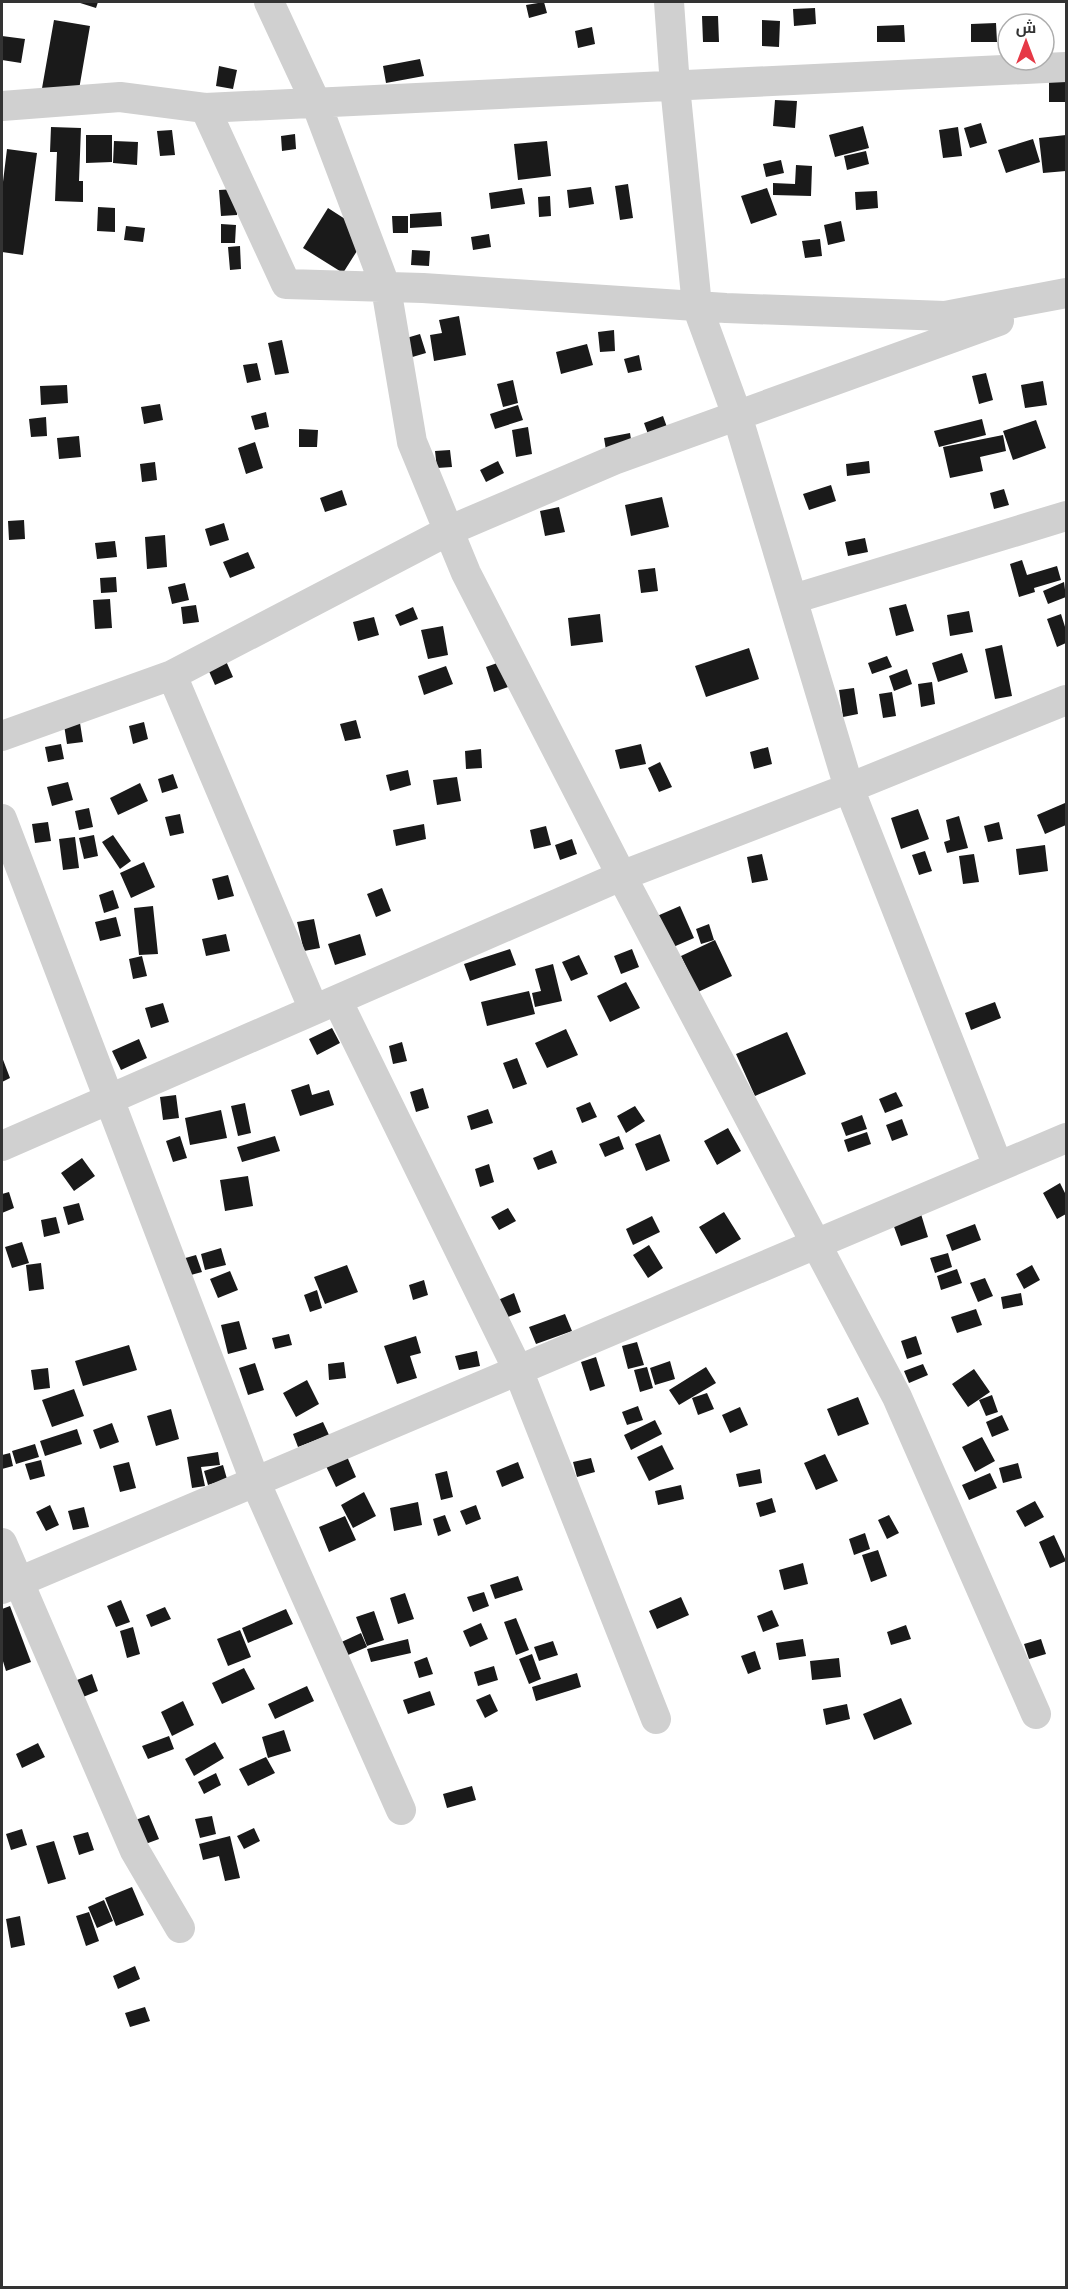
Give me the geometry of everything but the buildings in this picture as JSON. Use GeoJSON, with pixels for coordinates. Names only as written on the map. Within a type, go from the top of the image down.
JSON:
{"type":"FeatureCollection","features":[{"type":"Feature","properties":{"kind":"street"},"geometry":{"type":"LineString","coordinates":[[269,2],[316,103],[386,288],[412,442],[466,573],[621,876],[897,1397],[1036,1714]]}},
{"type":"Feature","properties":{"kind":"street"},"geometry":{"type":"LineString","coordinates":[[669,2],[697,306],[737,415],[849,788],[998,1166]]}},
{"type":"Feature","properties":{"kind":"street"},"geometry":{"type":"LineString","coordinates":[[2,106],[120,97],[205,108],[1066,67]]}},
{"type":"Feature","properties":{"kind":"street"},"geometry":{"type":"LineString","coordinates":[[205,108],[286,284],[423,288],[697,306],[945,316],[1066,295]]}},
{"type":"Feature","properties":{"kind":"street"},"geometry":{"type":"LineString","coordinates":[[2,736],[172,675],[448,531],[614,460],[1066,295]]}},
{"type":"Feature","properties":{"kind":"street"},"geometry":{"type":"LineString","coordinates":[[793,599],[1066,516]]}},
{"type":"Feature","properties":{"kind":"street"},"geometry":{"type":"LineString","coordinates":[[172,675],[326,1005],[518,1370],[656,1719]]}},
{"type":"Feature","properties":{"kind":"street"},"geometry":{"type":"LineString","coordinates":[[2,1146],[621,876],[849,788],[1066,700]]}},
{"type":"Feature","properties":{"kind":"street"},"geometry":{"type":"LineString","coordinates":[[2,819],[255,1481],[401,1810]]}},
{"type":"Feature","properties":{"kind":"street"},"geometry":{"type":"LineString","coordinates":[[10,1586],[1066,1138]]}},
{"type":"Feature","properties":{"kind":"street"},"geometry":{"type":"LineString","coordinates":[[2,1543],[10,1586],[135,1851],[180,1928]]}}]}
